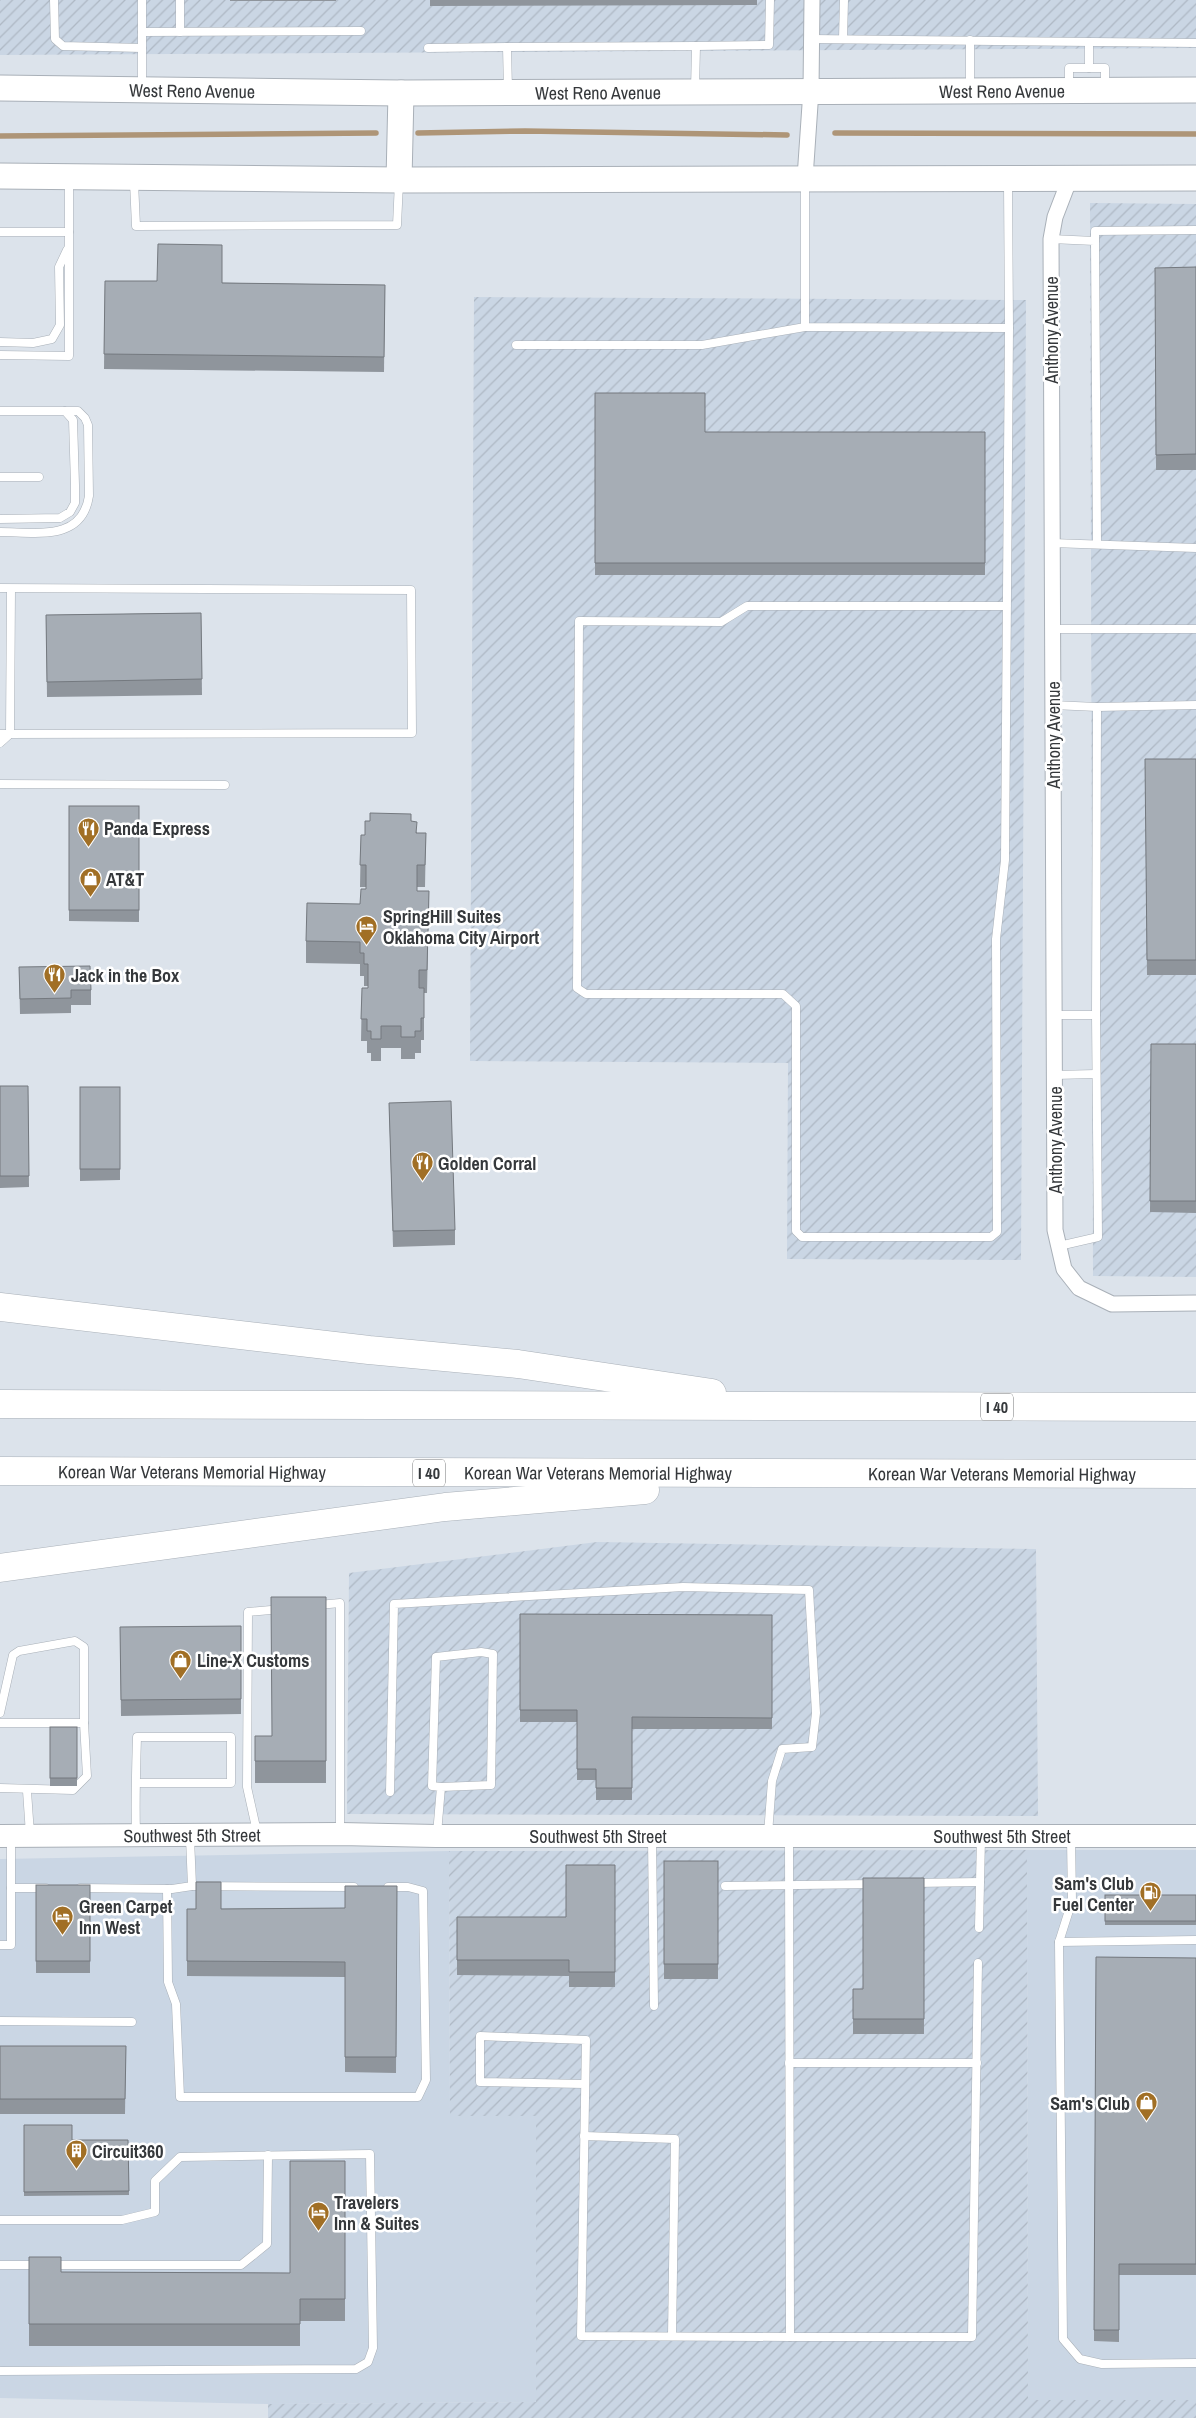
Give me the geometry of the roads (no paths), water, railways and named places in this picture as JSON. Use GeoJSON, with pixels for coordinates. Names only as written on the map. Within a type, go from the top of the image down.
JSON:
{"type":"FeatureCollection","features":[{"type":"Feature","properties":{"kind":"highway"},"geometry":{"type":"LineString","coordinates":[[0,1307],[369,1350],[518,1364],[798,1407]]}},
{"type":"Feature","properties":{"kind":"highway","name":"I 40"},"geometry":{"type":"LineString","coordinates":[[0,1404],[1196,1408]]}},
{"type":"Feature","properties":{"kind":"highway","name":"Korean War Veterans Memorial Highway"},"geometry":{"type":"LineString","coordinates":[[0,1471],[858,1475],[1196,1474]]}},
{"type":"Feature","properties":{"kind":"highway"},"geometry":{"type":"LineString","coordinates":[[0,1568],[498,1501],[858,1475]]}},
{"type":"Feature","properties":{"kind":"main road","name":"West Reno Avenue"},"geometry":{"type":"LineString","coordinates":[[0,88],[401,93],[1196,90]]}},
{"type":"Feature","properties":{"kind":"main road"},"geometry":{"type":"LineString","coordinates":[[399,180],[401,93]]}},
{"type":"Feature","properties":{"kind":"main road"},"geometry":{"type":"LineString","coordinates":[[0,176],[399,180],[1196,178]]}},
{"type":"Feature","properties":{"kind":"street"},"geometry":{"type":"LineString","coordinates":[[805,178],[811,90],[812,0]]}},
{"type":"Feature","properties":{"kind":"street","name":"Anthony Avenue"},"geometry":{"type":"LineString","coordinates":[[1070,178],[1055,217],[1051,239],[1055,1230],[1064,1269],[1079,1288],[1112,1304],[1196,1303]]}},
{"type":"Feature","properties":{"kind":"street","name":"Southwest 5th Street"},"geometry":{"type":"LineString","coordinates":[[14,1836],[340,1834],[436,1836],[1196,1836]]}},
{"type":"Feature","properties":{"kind":"lane"},"geometry":{"type":"LineString","coordinates":[[54,0],[55,39],[63,46],[142,48]]}},
{"type":"Feature","properties":{"kind":"lane"},"geometry":{"type":"LineString","coordinates":[[142,0],[142,90]]}},
{"type":"Feature","properties":{"kind":"lane"},"geometry":{"type":"LineString","coordinates":[[180,0],[180,32]]}},
{"type":"Feature","properties":{"kind":"lane"},"geometry":{"type":"LineString","coordinates":[[428,48],[769,45],[770,0]]}},
{"type":"Feature","properties":{"kind":"lane"},"geometry":{"type":"LineString","coordinates":[[843,39],[844,0]]}},
{"type":"Feature","properties":{"kind":"lane"},"geometry":{"type":"LineString","coordinates":[[142,32],[361,31]]}},
{"type":"Feature","properties":{"kind":"lane"},"geometry":{"type":"LineString","coordinates":[[811,39],[1196,43]]}},
{"type":"Feature","properties":{"kind":"lane"},"geometry":{"type":"LineString","coordinates":[[970,40],[970,90]]}},
{"type":"Feature","properties":{"kind":"lane"},"geometry":{"type":"LineString","coordinates":[[1089,42],[1089,68]]}},
{"type":"Feature","properties":{"kind":"lane"},"geometry":{"type":"LineString","coordinates":[[695,91],[696,46]]}},
{"type":"Feature","properties":{"kind":"lane"},"geometry":{"type":"LineString","coordinates":[[508,47],[508,92]]}},
{"type":"Feature","properties":{"kind":"lane"},"geometry":{"type":"LineString","coordinates":[[1069,90],[1069,68],[1105,68],[1105,90]]}},
{"type":"Feature","properties":{"kind":"lane"},"geometry":{"type":"LineString","coordinates":[[0,355],[69,356],[69,177]]}},
{"type":"Feature","properties":{"kind":"lane"},"geometry":{"type":"LineString","coordinates":[[134,177],[136,226],[398,225],[399,180]]}},
{"type":"Feature","properties":{"kind":"lane"},"geometry":{"type":"LineString","coordinates":[[805,178],[805,327]]}},
{"type":"Feature","properties":{"kind":"lane"},"geometry":{"type":"LineString","coordinates":[[1006,606],[747,606],[721,622],[579,621],[577,988],[586,994],[783,994],[796,1006],[796,1231],[802,1237],[991,1237],[997,1232],[996,939],[1005,860],[1008,178]]}},
{"type":"Feature","properties":{"kind":"lane"},"geometry":{"type":"LineString","coordinates":[[1097,543],[1095,231],[1196,230]]}},
{"type":"Feature","properties":{"kind":"lane"},"geometry":{"type":"LineString","coordinates":[[0,232],[69,232]]}},
{"type":"Feature","properties":{"kind":"lane"},"geometry":{"type":"LineString","coordinates":[[1051,239],[1095,241]]}},
{"type":"Feature","properties":{"kind":"lane"},"geometry":{"type":"LineString","coordinates":[[0,342],[33,343],[52,339],[60,326],[59,267],[68,248]]}},
{"type":"Feature","properties":{"kind":"lane"},"geometry":{"type":"LineString","coordinates":[[516,345],[702,345],[805,327],[1008,328]]}},
{"type":"Feature","properties":{"kind":"lane"},"geometry":{"type":"LineString","coordinates":[[0,411],[78,411],[88,425],[89,496],[88,507],[82,518],[73,527],[61,531],[0,532]]}},
{"type":"Feature","properties":{"kind":"lane"},"geometry":{"type":"LineString","coordinates":[[0,519],[60,518],[70,512],[75,503],[76,486],[73,420],[65,411]]}},
{"type":"Feature","properties":{"kind":"lane"},"geometry":{"type":"LineString","coordinates":[[0,477],[39,477]]}},
{"type":"Feature","properties":{"kind":"lane"},"geometry":{"type":"LineString","coordinates":[[1052,543],[1097,543],[1196,548]]}},
{"type":"Feature","properties":{"kind":"lane"},"geometry":{"type":"LineString","coordinates":[[0,588],[411,590],[412,733],[0,734]]}},
{"type":"Feature","properties":{"kind":"lane"},"geometry":{"type":"LineString","coordinates":[[0,743],[10,734],[10,588]]}},
{"type":"Feature","properties":{"kind":"lane"},"geometry":{"type":"LineString","coordinates":[[1053,629],[1196,629]]}},
{"type":"Feature","properties":{"kind":"lane"},"geometry":{"type":"LineString","coordinates":[[1053,705],[1097,707],[1196,705]]}},
{"type":"Feature","properties":{"kind":"lane"},"geometry":{"type":"LineString","coordinates":[[1059,1246],[1098,1237],[1096,1074],[1097,707]]}},
{"type":"Feature","properties":{"kind":"lane"},"geometry":{"type":"LineString","coordinates":[[0,784],[225,785]]}},
{"type":"Feature","properties":{"kind":"lane"},"geometry":{"type":"LineString","coordinates":[[1054,1015],[1096,1015]]}},
{"type":"Feature","properties":{"kind":"lane"},"geometry":{"type":"LineString","coordinates":[[1054,1075],[1096,1074]]}},
{"type":"Feature","properties":{"kind":"lane"},"geometry":{"type":"LineString","coordinates":[[390,1792],[394,1604],[683,1587],[809,1590],[816,1712],[812,1747],[782,1749],[772,1781],[779,1836],[789,1885],[790,2337]]}},
{"type":"Feature","properties":{"kind":"lane"},"geometry":{"type":"LineString","coordinates":[[313,1606],[340,1603],[340,1834]]}},
{"type":"Feature","properties":{"kind":"lane"},"geometry":{"type":"LineString","coordinates":[[258,1835],[247,1787],[248,1612],[294,1608]]}},
{"type":"Feature","properties":{"kind":"lane"},"geometry":{"type":"LineString","coordinates":[[0,1712],[13,1655],[19,1651],[75,1641],[84,1647],[84,1723],[87,1776],[73,1790],[27,1791],[0,1788]]}},
{"type":"Feature","properties":{"kind":"lane"},"geometry":{"type":"LineString","coordinates":[[481,1652],[493,1654],[491,1785],[440,1787],[432,1786],[436,1657],[481,1652]]}},
{"type":"Feature","properties":{"kind":"lane"},"geometry":{"type":"LineString","coordinates":[[0,1723],[84,1723]]}},
{"type":"Feature","properties":{"kind":"lane"},"geometry":{"type":"LineString","coordinates":[[136,1783],[231,1783],[231,1737],[137,1737],[136,1783],[136,1835]]}},
{"type":"Feature","properties":{"kind":"lane"},"geometry":{"type":"LineString","coordinates":[[436,1836],[440,1787]]}},
{"type":"Feature","properties":{"kind":"lane"},"geometry":{"type":"LineString","coordinates":[[0,1945],[10,1945],[14,1836],[27,1791]]}},
{"type":"Feature","properties":{"kind":"lane"},"geometry":{"type":"LineString","coordinates":[[190,1836],[192,1886]]}},
{"type":"Feature","properties":{"kind":"lane"},"geometry":{"type":"LineString","coordinates":[[652,1836],[654,2006]]}},
{"type":"Feature","properties":{"kind":"lane"},"geometry":{"type":"LineString","coordinates":[[979,1928],[980,1836]]}},
{"type":"Feature","properties":{"kind":"lane"},"geometry":{"type":"LineString","coordinates":[[1070,1836],[1072,1901],[1059,1942],[1063,2339],[1080,2359],[1102,2364],[1196,2363]]}},
{"type":"Feature","properties":{"kind":"lane"},"geometry":{"type":"LineString","coordinates":[[904,1883],[980,1882]]}},
{"type":"Feature","properties":{"kind":"lane"},"geometry":{"type":"LineString","coordinates":[[724,1886],[884,1884]]}},
{"type":"Feature","properties":{"kind":"lane"},"geometry":{"type":"LineString","coordinates":[[70,1888],[167,1889],[192,1886],[359,1887]]}},
{"type":"Feature","properties":{"kind":"lane"},"geometry":{"type":"LineString","coordinates":[[167,1889],[168,1982],[176,2004],[180,2097],[418,2097],[426,2080],[423,1891],[408,1887],[378,1887]]}},
{"type":"Feature","properties":{"kind":"lane"},"geometry":{"type":"LineString","coordinates":[[11,1888],[50,1888]]}},
{"type":"Feature","properties":{"kind":"lane"},"geometry":{"type":"LineString","coordinates":[[1059,1942],[1196,1940]]}},
{"type":"Feature","properties":{"kind":"lane"},"geometry":{"type":"LineString","coordinates":[[584,2084],[480,2082],[480,2036],[586,2040],[581,2336],[972,2337],[978,1964]]}},
{"type":"Feature","properties":{"kind":"lane"},"geometry":{"type":"LineString","coordinates":[[0,2020],[132,2022]]}},
{"type":"Feature","properties":{"kind":"lane"},"geometry":{"type":"LineString","coordinates":[[790,2063],[977,2063]]}},
{"type":"Feature","properties":{"kind":"lane"},"geometry":{"type":"LineString","coordinates":[[584,2136],[675,2139],[672,2336]]}},
{"type":"Feature","properties":{"kind":"lane"},"geometry":{"type":"LineString","coordinates":[[0,2220],[122,2220],[155,2212],[155,2181],[180,2157],[370,2154],[374,2316],[373,2348],[368,2362],[356,2369],[0,2371]]}},
{"type":"Feature","properties":{"kind":"lane"},"geometry":{"type":"LineString","coordinates":[[0,2264],[241,2264],[267,2244],[268,2155]]}},
{"type":"Feature","properties":{"kind":"waterway"},"geometry":{"type":"LineString","coordinates":[[418,133],[525,131],[787,135]]}},
{"type":"Feature","properties":{"kind":"waterway"},"geometry":{"type":"LineString","coordinates":[[0,136],[376,133]]}},
{"type":"Feature","properties":{"kind":"waterway"},"geometry":{"type":"LineString","coordinates":[[835,133],[1196,134]]}},
{"type":"Feature","properties":{"kind":"place","name":"Panda Express"},"geometry":{"type":"Point","coordinates":[88,847]}},
{"type":"Feature","properties":{"kind":"place","name":"AT&T"},"geometry":{"type":"Point","coordinates":[90,898]}},
{"type":"Feature","properties":{"kind":"place","name":"SpringHill Suites Oklahoma City Airport"},"geometry":{"type":"Point","coordinates":[367,945]}},
{"type":"Feature","properties":{"kind":"place","name":"Jack in the Box"},"geometry":{"type":"Point","coordinates":[55,994]}},
{"type":"Feature","properties":{"kind":"place","name":"Golden Corral"},"geometry":{"type":"Point","coordinates":[422,1182]}},
{"type":"Feature","properties":{"kind":"place","name":"Line-X Customs"},"geometry":{"type":"Point","coordinates":[181,1679]}},
{"type":"Feature","properties":{"kind":"place","name":"Sam's Club Fuel Center"},"geometry":{"type":"Point","coordinates":[1150,1912]}},
{"type":"Feature","properties":{"kind":"place","name":"Green Carpet Inn West"},"geometry":{"type":"Point","coordinates":[63,1935]}},
{"type":"Feature","properties":{"kind":"place","name":"Sam's Club"},"geometry":{"type":"Point","coordinates":[1146,2122]}},
{"type":"Feature","properties":{"kind":"place","name":"Circuit360"},"geometry":{"type":"Point","coordinates":[76,2170]}},
{"type":"Feature","properties":{"kind":"place","name":"Travelers Inn & Suites"},"geometry":{"type":"Point","coordinates":[318,2231]}}]}
